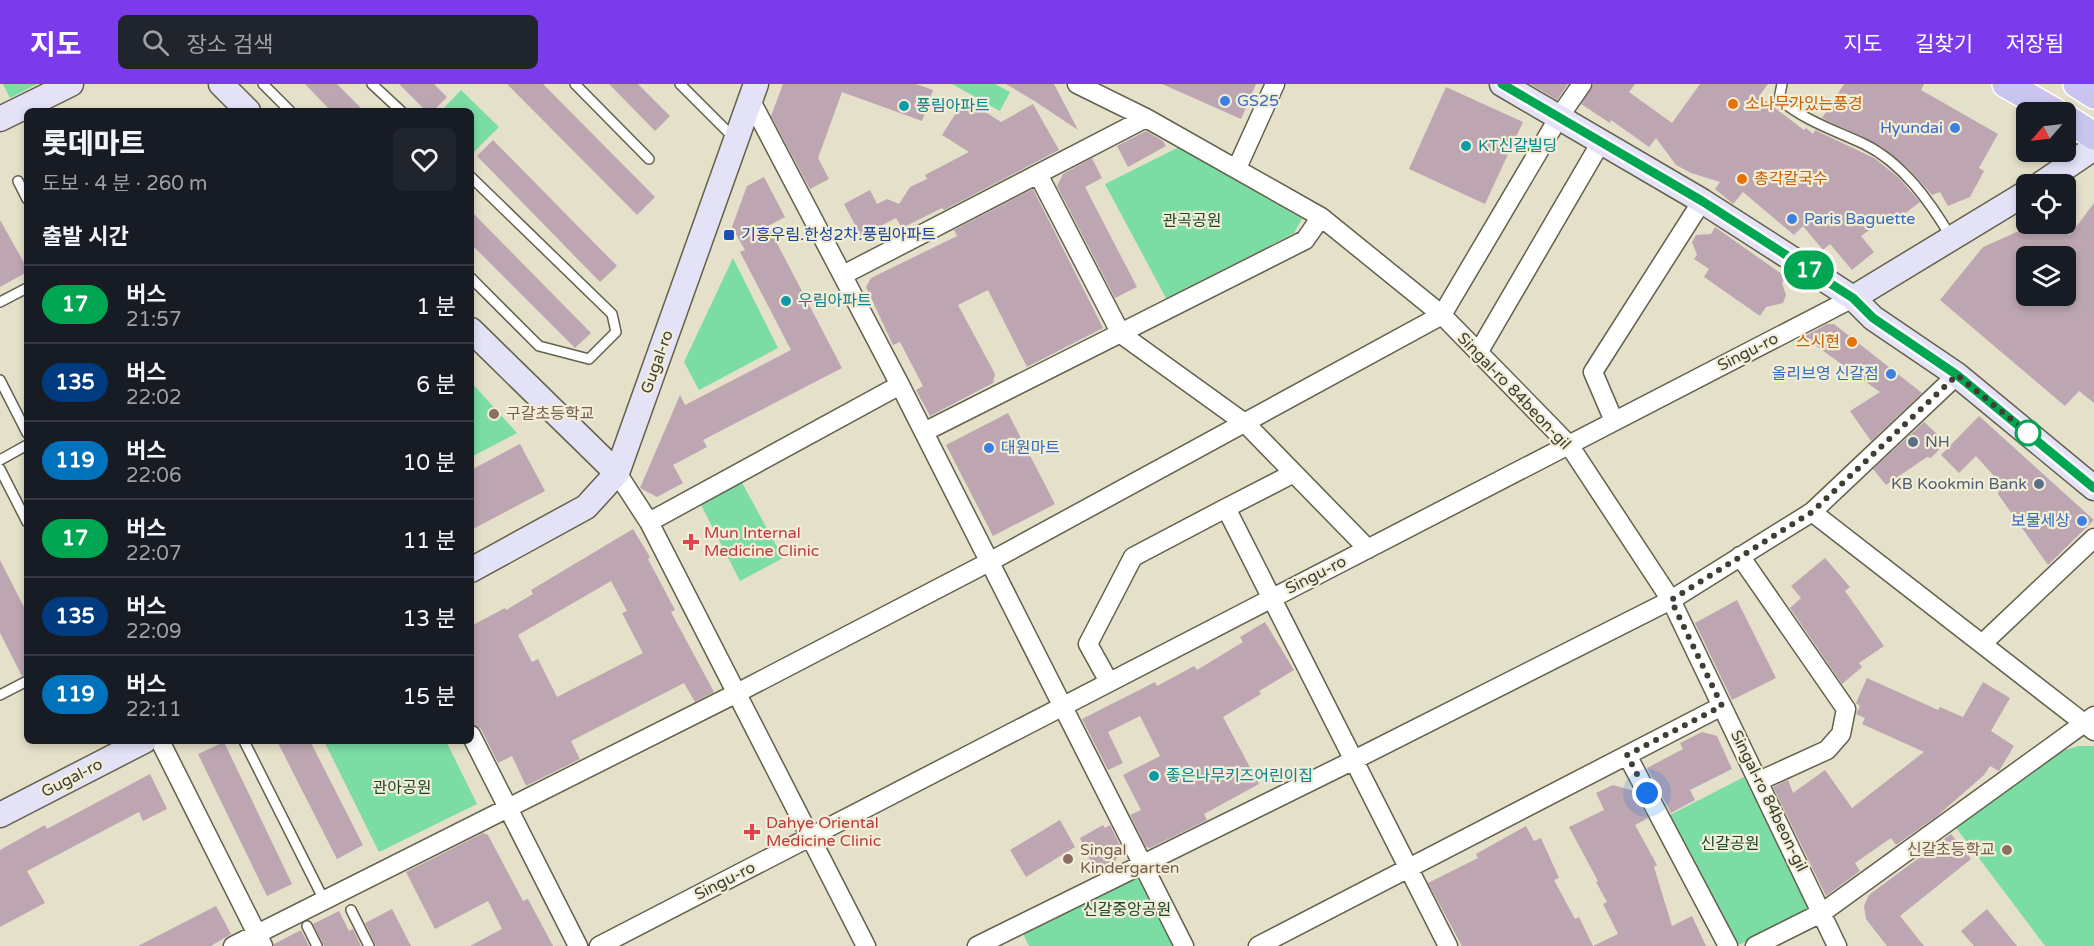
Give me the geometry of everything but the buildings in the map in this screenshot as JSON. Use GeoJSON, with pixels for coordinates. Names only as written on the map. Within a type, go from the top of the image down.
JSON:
{"type":"FeatureCollection","features":[{"type":"Feature","properties":{"kind":"main road"},"geometry":{"type":"LineString","coordinates":[[2007,84],[2038,102]]}},
{"type":"Feature","properties":{"kind":"main road"},"geometry":{"type":"LineString","coordinates":[[2077,84],[2094,95]]}},
{"type":"Feature","properties":{"kind":"main road"},"geometry":{"type":"LineString","coordinates":[[2076,124],[2094,136]]}},
{"type":"Feature","properties":{"kind":"street"},"geometry":{"type":"LineString","coordinates":[[0,119],[71,84]]}},
{"type":"Feature","properties":{"kind":"street"},"geometry":{"type":"LineString","coordinates":[[221,84],[245,108]]}},
{"type":"Feature","properties":{"kind":"street","name":"Singal-ro 84beon-gil"},"geometry":{"type":"LineString","coordinates":[[1077,84],[1146,118],[1321,217],[1442,315],[1569,444],[1671,600],[1838,946]]}},
{"type":"Feature","properties":{"kind":"street"},"geometry":{"type":"LineString","coordinates":[[1237,168],[1275,84]]}},
{"type":"Feature","properties":{"kind":"street"},"geometry":{"type":"LineString","coordinates":[[1502,84],[1702,201],[1853,298],[1873,318],[1957,375],[2094,488]]}},
{"type":"Feature","properties":{"kind":"street"},"geometry":{"type":"LineString","coordinates":[[233,946],[260,940],[324,900],[736,693],[990,562],[1442,315],[1559,117],[1582,84]]}},
{"type":"Feature","properties":{"kind":"street"},"geometry":{"type":"LineString","coordinates":[[753,92],[843,275],[1184,946]]}},
{"type":"Feature","properties":{"kind":"street","name":"Gugal-ro"},"geometry":{"type":"LineString","coordinates":[[474,568],[586,507],[617,473],[753,92]]}},
{"type":"Feature","properties":{"kind":"street"},"geometry":{"type":"LineString","coordinates":[[843,275],[1146,118]]}},
{"type":"Feature","properties":{"kind":"street"},"geometry":{"type":"LineString","coordinates":[[1478,353],[1601,142]]}},
{"type":"Feature","properties":{"kind":"street"},"geometry":{"type":"LineString","coordinates":[[2056,174],[2094,148]]}},
{"type":"Feature","properties":{"kind":"street"},"geometry":{"type":"LineString","coordinates":[[1038,174],[1121,334],[1246,424],[1368,549]]}},
{"type":"Feature","properties":{"kind":"street","name":"Singu-ro"},"geometry":{"type":"LineString","coordinates":[[599,946],[1853,298],[1953,240],[2016,199]]}},
{"type":"Feature","properties":{"kind":"street"},"geometry":{"type":"LineString","coordinates":[[1614,421],[1593,372],[1702,201]]}},
{"type":"Feature","properties":{"kind":"street"},"geometry":{"type":"LineString","coordinates":[[924,432],[1305,240],[1321,217]]}},
{"type":"Feature","properties":{"kind":"street"},"geometry":{"type":"LineString","coordinates":[[474,333],[617,473],[649,522],[866,946]]}},
{"type":"Feature","properties":{"kind":"street"},"geometry":{"type":"LineString","coordinates":[[977,946],[1671,600],[1812,512],[1957,375]]}},
{"type":"Feature","properties":{"kind":"street"},"geometry":{"type":"LineString","coordinates":[[649,522],[900,385]]}},
{"type":"Feature","properties":{"kind":"street"},"geometry":{"type":"LineString","coordinates":[[1109,682],[1088,644],[1133,556],[1294,473]]}},
{"type":"Feature","properties":{"kind":"street"},"geometry":{"type":"LineString","coordinates":[[1226,508],[1448,946]]}},
{"type":"Feature","properties":{"kind":"street"},"geometry":{"type":"LineString","coordinates":[[1755,946],[1823,912],[2092,723],[1812,512]]}},
{"type":"Feature","properties":{"kind":"street"},"geometry":{"type":"LineString","coordinates":[[1983,643],[2094,538]]}},
{"type":"Feature","properties":{"kind":"street"},"geometry":{"type":"LineString","coordinates":[[1740,556],[1846,709],[1841,734],[1827,750],[1759,782]]}},
{"type":"Feature","properties":{"kind":"street"},"geometry":{"type":"LineString","coordinates":[[1258,946],[1722,706]]}},
{"type":"Feature","properties":{"kind":"street"},"geometry":{"type":"LineString","coordinates":[[474,741],[578,946]]}},
{"type":"Feature","properties":{"kind":"street","name":"Gugal-ro"},"geometry":{"type":"LineString","coordinates":[[0,815],[138,744]]}},
{"type":"Feature","properties":{"kind":"street"},"geometry":{"type":"LineString","coordinates":[[162,744],[260,940]]}},
{"type":"Feature","properties":{"kind":"street"},"geometry":{"type":"LineString","coordinates":[[1627,755],[1728,946]]}},
{"type":"Feature","properties":{"kind":"lane"},"geometry":{"type":"LineString","coordinates":[[263,84],[287,108]]}},
{"type":"Feature","properties":{"kind":"lane"},"geometry":{"type":"LineString","coordinates":[[372,84],[398,108]]}},
{"type":"Feature","properties":{"kind":"lane"},"geometry":{"type":"LineString","coordinates":[[575,84],[649,159]]}},
{"type":"Feature","properties":{"kind":"lane"},"geometry":{"type":"LineString","coordinates":[[680,84],[736,140]]}},
{"type":"Feature","properties":{"kind":"lane"},"geometry":{"type":"LineString","coordinates":[[1782,84],[1779,99],[1796,113],[1839,135],[1866,145],[1902,171],[1931,203],[1953,240]]}},
{"type":"Feature","properties":{"kind":"lane"},"geometry":{"type":"LineString","coordinates":[[474,180],[612,314],[616,332],[590,359],[539,346],[474,281]]}},
{"type":"Feature","properties":{"kind":"lane"},"geometry":{"type":"LineString","coordinates":[[18,181],[24,193]]}},
{"type":"Feature","properties":{"kind":"lane"},"geometry":{"type":"LineString","coordinates":[[0,302],[24,290]]}},
{"type":"Feature","properties":{"kind":"lane"},"geometry":{"type":"LineString","coordinates":[[0,380],[24,427]]}},
{"type":"Feature","properties":{"kind":"lane"},"geometry":{"type":"LineString","coordinates":[[0,460],[24,447]]}},
{"type":"Feature","properties":{"kind":"lane"},"geometry":{"type":"LineString","coordinates":[[0,469],[24,516]]}},
{"type":"Feature","properties":{"kind":"lane"},"geometry":{"type":"LineString","coordinates":[[0,695],[24,683]]}},
{"type":"Feature","properties":{"kind":"lane"},"geometry":{"type":"LineString","coordinates":[[246,744],[324,900]]}},
{"type":"Feature","properties":{"kind":"lane"},"geometry":{"type":"LineString","coordinates":[[351,910],[369,946]]}},
{"type":"Feature","properties":{"kind":"lane"},"geometry":{"type":"LineString","coordinates":[[307,926],[317,946]]}},
{"type":"Feature","properties":{"kind":"green space"},"geometry":{"type":"Polygon","coordinates":[[[3,84],[37,84],[10,98],[3,84]]]}},
{"type":"Feature","properties":{"kind":"green space"},"geometry":{"type":"Polygon","coordinates":[[[952,84],[995,84],[1010,92],[1000,111],[952,84]]]}},
{"type":"Feature","properties":{"kind":"green space"},"geometry":{"type":"Polygon","coordinates":[[[461,90],[499,127],[474,152],[474,108],[444,108],[461,90]]]}},
{"type":"Feature","properties":{"kind":"green space","name":"관곡공원"},"geometry":{"type":"Polygon","coordinates":[[[1181,146],[1302,219],[1294,233],[1167,300],[1105,184],[1181,146]]]}},
{"type":"Feature","properties":{"kind":"green space"},"geometry":{"type":"Polygon","coordinates":[[[733,258],[778,348],[699,390],[684,362],[733,258]]]}},
{"type":"Feature","properties":{"kind":"green space"},"geometry":{"type":"Polygon","coordinates":[[[474,385],[517,433],[474,455],[474,385]]]}},
{"type":"Feature","properties":{"kind":"green space"},"geometry":{"type":"Polygon","coordinates":[[[740,479],[783,558],[740,581],[699,501],[740,479]]]}},
{"type":"Feature","properties":{"kind":"green space","name":"관아공원"},"geometry":{"type":"Polygon","coordinates":[[[325,744],[447,744],[477,804],[379,852],[325,744]]]}},
{"type":"Feature","properties":{"kind":"green space"},"geometry":{"type":"Polygon","coordinates":[[[2079,746],[2094,746],[2094,946],[2045,946],[1954,825],[2062,751],[2079,746]]]}},
{"type":"Feature","properties":{"kind":"green space","name":"신갈공원"},"geometry":{"type":"Polygon","coordinates":[[[1744,777],[1814,911],[1736,946],[1666,817],[1744,777]]]}},
{"type":"Feature","properties":{"kind":"green space","name":"신갈중앙공원"},"geometry":{"type":"Polygon","coordinates":[[[1142,863],[1184,946],[1029,946],[1019,925],[1142,863]]]}},
{"type":"Feature","properties":{"kind":"bus line","name":"17"},"geometry":{"type":"LineString","coordinates":[[1502,84],[1702,201],[1853,298],[1873,318],[1957,375],[2094,488]]}},
{"type":"Feature","properties":{"kind":"place","name":"GS25"},"geometry":{"type":"Point","coordinates":[1225,101]}},
{"type":"Feature","properties":{"kind":"place","name":"소나무가있는풍경"},"geometry":{"type":"Point","coordinates":[1733,104]}},
{"type":"Feature","properties":{"kind":"place","name":"풍림아파트"},"geometry":{"type":"Point","coordinates":[904,106]}},
{"type":"Feature","properties":{"kind":"place","name":"Hyundai"},"geometry":{"type":"Point","coordinates":[1955,128]}},
{"type":"Feature","properties":{"kind":"place","name":"KT신갈빌딩"},"geometry":{"type":"Point","coordinates":[1466,146]}},
{"type":"Feature","properties":{"kind":"place","name":"총각칼국수"},"geometry":{"type":"Point","coordinates":[1742,179]}},
{"type":"Feature","properties":{"kind":"place","name":"Paris Baguette"},"geometry":{"type":"Point","coordinates":[1792,219]}},
{"type":"Feature","properties":{"kind":"place","name":"기흥우림.한성2차.풍림아파트"},"geometry":{"type":"Point","coordinates":[729,235]}},
{"type":"Feature","properties":{"kind":"place","name":"우림아파트"},"geometry":{"type":"Point","coordinates":[786,301]}},
{"type":"Feature","properties":{"kind":"place","name":"스시현"},"geometry":{"type":"Point","coordinates":[1852,342]}},
{"type":"Feature","properties":{"kind":"place","name":"올리브영 신갈점"},"geometry":{"type":"Point","coordinates":[1891,374]}},
{"type":"Feature","properties":{"kind":"place","name":"구갈초등학교"},"geometry":{"type":"Point","coordinates":[494,414]}},
{"type":"Feature","properties":{"kind":"place","name":"NH"},"geometry":{"type":"Point","coordinates":[1913,442]}},
{"type":"Feature","properties":{"kind":"place","name":"대원마트"},"geometry":{"type":"Point","coordinates":[989,448]}},
{"type":"Feature","properties":{"kind":"place","name":"KB Kookmin Bank"},"geometry":{"type":"Point","coordinates":[2039,484]}},
{"type":"Feature","properties":{"kind":"place","name":"보물세상"},"geometry":{"type":"Point","coordinates":[2082,521]}},
{"type":"Feature","properties":{"kind":"place","name":"Mun Internal Medicine Clinic"},"geometry":{"type":"Point","coordinates":[691,542]}},
{"type":"Feature","properties":{"kind":"place","name":"좋은나무키즈어린이집"},"geometry":{"type":"Point","coordinates":[1154,776]}},
{"type":"Feature","properties":{"kind":"place","name":"Dahye Oriental Medicine Clinic"},"geometry":{"type":"Point","coordinates":[752,832]}},
{"type":"Feature","properties":{"kind":"place","name":"신갈초등학교"},"geometry":{"type":"Point","coordinates":[2007,850]}},
{"type":"Feature","properties":{"kind":"place","name":"Singal Kindergarten"},"geometry":{"type":"Point","coordinates":[1068,859]}},
{"type":"Feature","properties":{"kind":"route"},"geometry":{"type":"LineString","coordinates":[[1647,793],[1627,755],[1722,706],[1671,600],[1812,512],[1957,375],[2028,433]]}}]}
